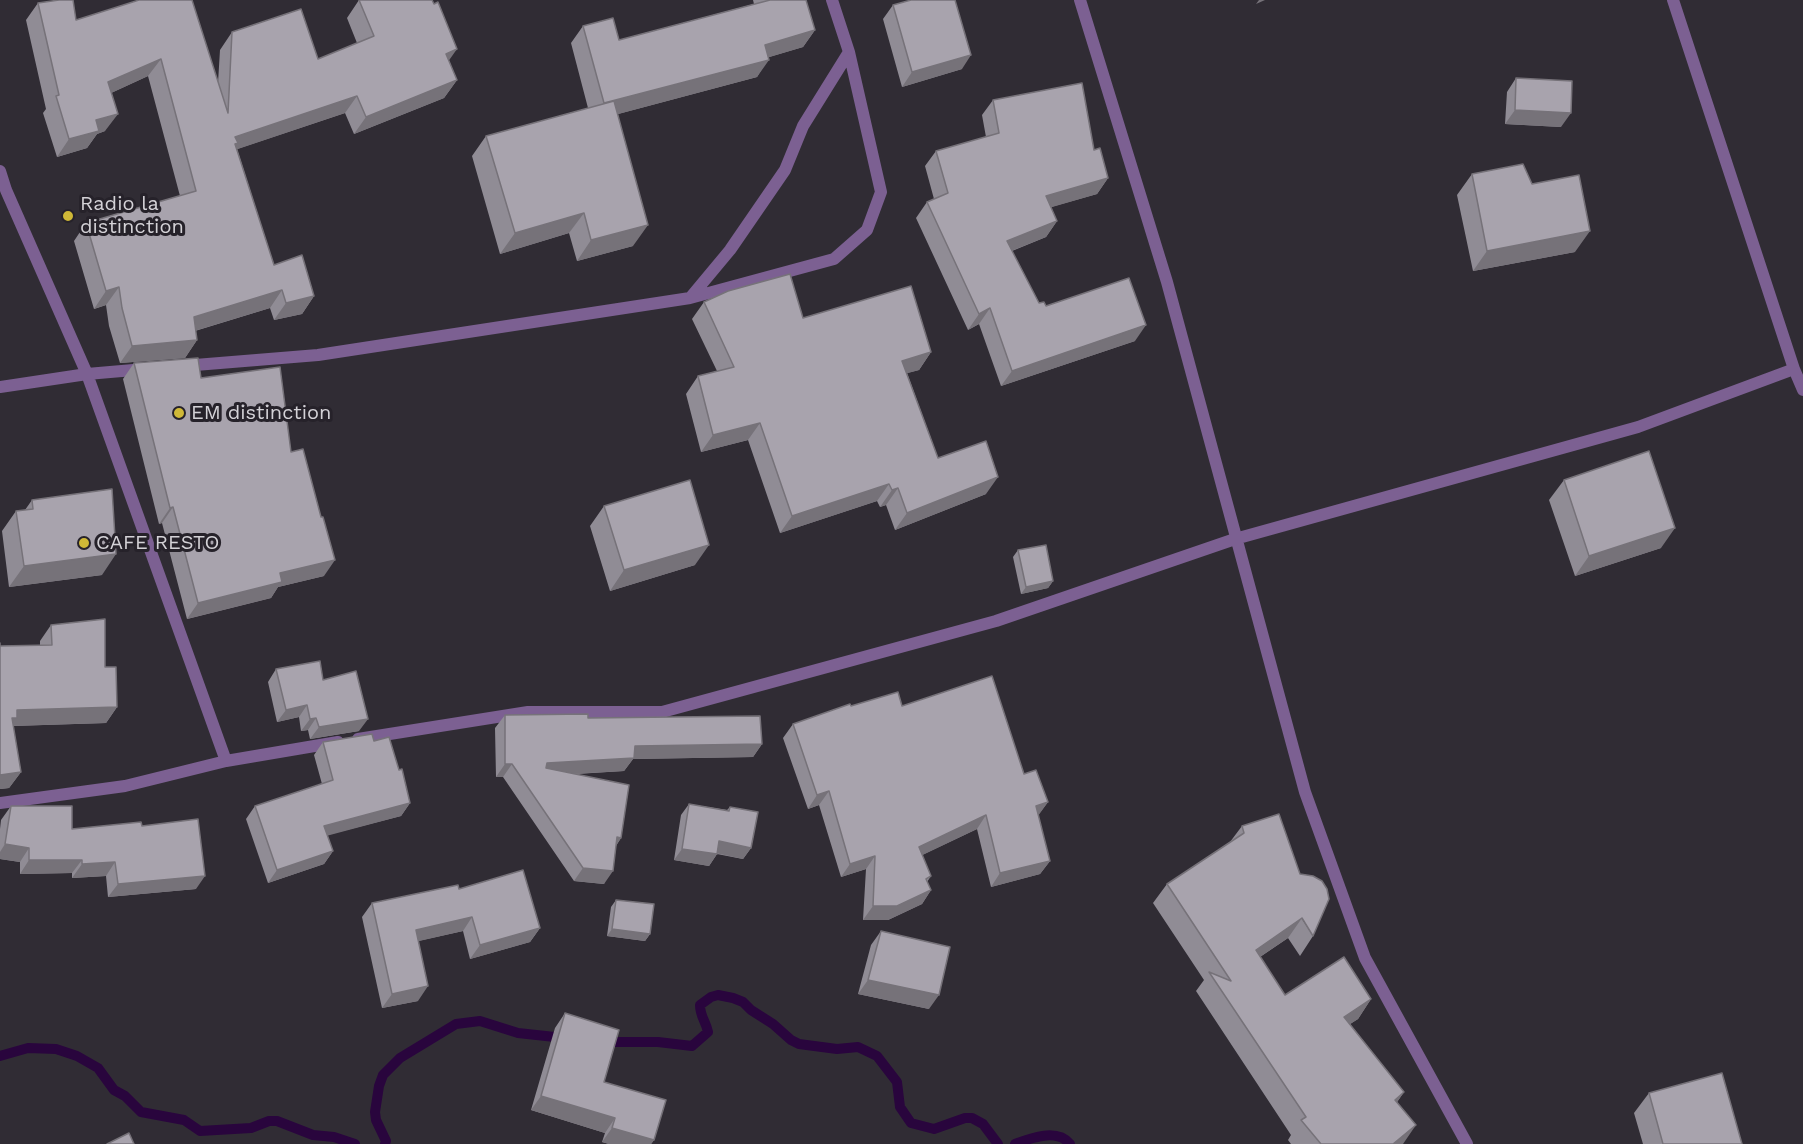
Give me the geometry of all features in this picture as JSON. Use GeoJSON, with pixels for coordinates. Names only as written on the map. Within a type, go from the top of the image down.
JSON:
{"type":"FeatureCollection","features":[{"type":"Feature","properties":{"kind":"street"},"geometry":{"type":"LineString","coordinates":[[0,387],[87,374],[318,355],[690,298],[834,259],[867,230],[881,192],[849,52],[832,0]]}},
{"type":"Feature","properties":{"kind":"street"},"geometry":{"type":"LineString","coordinates":[[1080,0],[1167,282],[1305,792],[1365,958],[1467,1144]]}},
{"type":"Feature","properties":{"kind":"street"},"geometry":{"type":"LineString","coordinates":[[1673,0],[1794,369],[1803,390]]}},
{"type":"Feature","properties":{"kind":"street"},"geometry":{"type":"LineString","coordinates":[[690,298],[730,250],[785,170],[803,126],[849,52]]}},
{"type":"Feature","properties":{"kind":"street"},"geometry":{"type":"LineString","coordinates":[[0,171],[6,190],[87,374],[226,761]]}},
{"type":"Feature","properties":{"kind":"street"},"geometry":{"type":"LineString","coordinates":[[0,802],[125,786],[226,761],[528,712],[662,712],[996,621],[1235,539],[1638,427],[1794,369]]}},
{"type":"Feature","properties":{"kind":"building"},"geometry":{"type":"Polygon","coordinates":[[[73,0],[76,20],[139,0],[192,0],[228,113],[232,32],[301,9],[318,59],[374,36],[359,0],[432,0],[434,4],[438,2],[457,49],[446,54],[457,80],[366,117],[357,96],[235,137],[238,143],[235,144],[274,265],[302,255],[314,296],[286,303],[282,290],[194,317],[197,340],[132,346],[119,287],[106,291],[86,223],[196,191],[161,59],[108,82],[118,114],[96,120],[99,131],[69,139],[56,96],[59,95],[38,3],[73,0]]]}},
{"type":"Feature","properties":{"kind":"building"},"geometry":{"type":"Polygon","coordinates":[[[770,0],[806,0],[815,30],[765,45],[769,60],[604,103],[583,26],[613,18],[619,40],[770,0]]]}},
{"type":"Feature","properties":{"kind":"building"},"geometry":{"type":"Polygon","coordinates":[[[911,0],[955,0],[971,55],[912,72],[893,5],[911,0]]]}},
{"type":"Feature","properties":{"kind":"building"},"geometry":{"type":"Polygon","coordinates":[[[1516,78],[1572,81],[1571,113],[1515,110],[1516,78]]]}},
{"type":"Feature","properties":{"kind":"building"},"geometry":{"type":"Polygon","coordinates":[[[1082,83],[1094,150],[1100,148],[1108,178],[1046,196],[1057,221],[1007,241],[1039,303],[1044,302],[1046,306],[1129,278],[1146,325],[1012,371],[990,308],[979,314],[927,202],[948,193],[936,151],[999,133],[993,100],[1082,83]]]}},
{"type":"Feature","properties":{"kind":"building"},"geometry":{"type":"Polygon","coordinates":[[[614,101],[648,225],[591,240],[584,213],[515,233],[486,136],[614,101]]]}},
{"type":"Feature","properties":{"kind":"building"},"geometry":{"type":"Polygon","coordinates":[[[1523,164],[1532,184],[1579,175],[1590,231],[1487,251],[1472,174],[1523,164]]]}},
{"type":"Feature","properties":{"kind":"building"},"geometry":{"type":"Polygon","coordinates":[[[790,274],[803,318],[911,286],[931,352],[902,361],[938,458],[986,441],[998,477],[907,513],[898,488],[892,490],[889,484],[792,516],[760,423],[713,435],[698,376],[734,367],[704,302],[728,291],[790,274]]]}},
{"type":"Feature","properties":{"kind":"building"},"geometry":{"type":"Polygon","coordinates":[[[198,358],[201,378],[280,367],[291,452],[303,449],[335,560],[280,573],[282,582],[198,603],[173,507],[170,508],[134,363],[198,358]]]}},
{"type":"Feature","properties":{"kind":"building"},"geometry":{"type":"Polygon","coordinates":[[[1649,451],[1675,528],[1589,556],[1564,480],[1649,451]]]}},
{"type":"Feature","properties":{"kind":"building"},"geometry":{"type":"Polygon","coordinates":[[[690,480],[709,545],[624,570],[604,506],[690,480]]]}},
{"type":"Feature","properties":{"kind":"building"},"geometry":{"type":"Polygon","coordinates":[[[112,489],[116,554],[24,566],[16,511],[33,509],[32,500],[112,489]]]}},
{"type":"Feature","properties":{"kind":"building"},"geometry":{"type":"Polygon","coordinates":[[[1046,545],[1053,581],[1026,587],[1018,550],[1046,545]]]}},
{"type":"Feature","properties":{"kind":"building"},"geometry":{"type":"Polygon","coordinates":[[[105,619],[105,667],[116,667],[117,707],[17,710],[17,718],[12,718],[21,772],[0,775],[0,646],[52,645],[51,625],[105,619]]]}},
{"type":"Feature","properties":{"kind":"building"},"geometry":{"type":"Polygon","coordinates":[[[320,661],[323,680],[356,671],[368,719],[319,727],[316,718],[310,719],[307,705],[286,710],[276,669],[320,661]]]}},
{"type":"Feature","properties":{"kind":"building"},"geometry":{"type":"Polygon","coordinates":[[[992,676],[1024,774],[1036,770],[1048,802],[1036,806],[1050,861],[1000,873],[986,815],[919,847],[931,876],[926,879],[931,890],[897,906],[873,906],[875,856],[850,864],[829,791],[817,795],[793,724],[850,704],[851,706],[898,692],[902,706],[992,676]]]}},
{"type":"Feature","properties":{"kind":"building"},"geometry":{"type":"Polygon","coordinates":[[[588,714],[588,718],[760,716],[762,744],[635,746],[634,758],[547,763],[546,768],[629,785],[621,838],[617,837],[613,871],[583,868],[512,764],[505,764],[505,715],[588,714]]]}},
{"type":"Feature","properties":{"kind":"building"},"geometry":{"type":"Polygon","coordinates":[[[372,734],[374,741],[389,737],[399,770],[402,769],[410,803],[324,826],[333,851],[277,870],[255,806],[333,780],[323,742],[372,734]]]}},
{"type":"Feature","properties":{"kind":"building"},"geometry":{"type":"Polygon","coordinates":[[[689,804],[729,811],[730,807],[758,812],[751,848],[719,841],[717,854],[682,849],[689,804]]]}},
{"type":"Feature","properties":{"kind":"building"},"geometry":{"type":"Polygon","coordinates":[[[11,806],[72,806],[72,829],[141,822],[142,826],[198,819],[205,876],[118,884],[115,862],[82,864],[82,860],[29,860],[29,848],[5,844],[11,806]]]}},
{"type":"Feature","properties":{"kind":"building"},"geometry":{"type":"Polygon","coordinates":[[[1279,814],[1300,874],[1313,876],[1322,881],[1329,899],[1313,936],[1302,918],[1256,950],[1285,995],[1344,957],[1371,999],[1344,1017],[1404,1092],[1395,1100],[1416,1125],[1393,1144],[1321,1144],[1301,1120],[1306,1117],[1209,972],[1231,981],[1167,884],[1244,833],[1242,826],[1279,814]]]}},
{"type":"Feature","properties":{"kind":"building"},"geometry":{"type":"Polygon","coordinates":[[[523,870],[540,928],[480,945],[472,917],[416,930],[428,986],[392,994],[372,903],[458,885],[459,889],[523,870]]]}},
{"type":"Feature","properties":{"kind":"building"},"geometry":{"type":"Polygon","coordinates":[[[616,900],[654,904],[650,934],[612,929],[616,900]]]}},
{"type":"Feature","properties":{"kind":"building"},"geometry":{"type":"Polygon","coordinates":[[[881,931],[950,947],[939,995],[868,980],[881,931]]]}},
{"type":"Feature","properties":{"kind":"building"},"geometry":{"type":"Polygon","coordinates":[[[565,1013],[619,1030],[604,1082],[666,1100],[654,1140],[612,1128],[615,1118],[541,1096],[565,1013]]]}},
{"type":"Feature","properties":{"kind":"building"},"geometry":{"type":"Polygon","coordinates":[[[1722,1073],[1742,1144],[1663,1144],[1649,1093],[1722,1073]]]}},
{"type":"Feature","properties":{"kind":"building"},"geometry":{"type":"Polygon","coordinates":[[[129,1133],[134,1144],[107,1144],[129,1133]]]}},
{"type":"Feature","properties":{"kind":"waterway"},"geometry":{"type":"LineString","coordinates":[[603,1042],[658,1042],[692,1046],[708,1032],[700,1005],[718,995],[733,998],[743,1002],[799,1044],[837,1049],[858,1047],[877,1056],[897,1082],[900,1107],[911,1123],[934,1129],[965,1118],[972,1118],[983,1124],[998,1144]]}},
{"type":"Feature","properties":{"kind":"waterway"},"geometry":{"type":"LineString","coordinates":[[385,1144],[386,1141],[376,1120],[375,1112],[383,1075],[400,1058],[456,1024],[480,1021],[518,1033],[564,1038]]}},
{"type":"Feature","properties":{"kind":"waterway"},"geometry":{"type":"LineString","coordinates":[[0,1056],[28,1048],[56,1049],[77,1056],[98,1068],[114,1090],[125,1096],[141,1112],[184,1120],[200,1131],[251,1128],[269,1121],[277,1121],[313,1135],[334,1137],[355,1144]]}},
{"type":"Feature","properties":{"kind":"waterway"},"geometry":{"type":"LineString","coordinates":[[1015,1144],[1051,1135],[1065,1139],[1070,1144]]}},
{"type":"Feature","properties":{"kind":"place","name":"Radio la distinction"},"geometry":{"type":"Point","coordinates":[68,216]}},
{"type":"Feature","properties":{"kind":"place","name":"EM distinction"},"geometry":{"type":"Point","coordinates":[179,413]}},
{"type":"Feature","properties":{"kind":"place","name":"CAFE RESTO"},"geometry":{"type":"Point","coordinates":[84,543]}}]}
